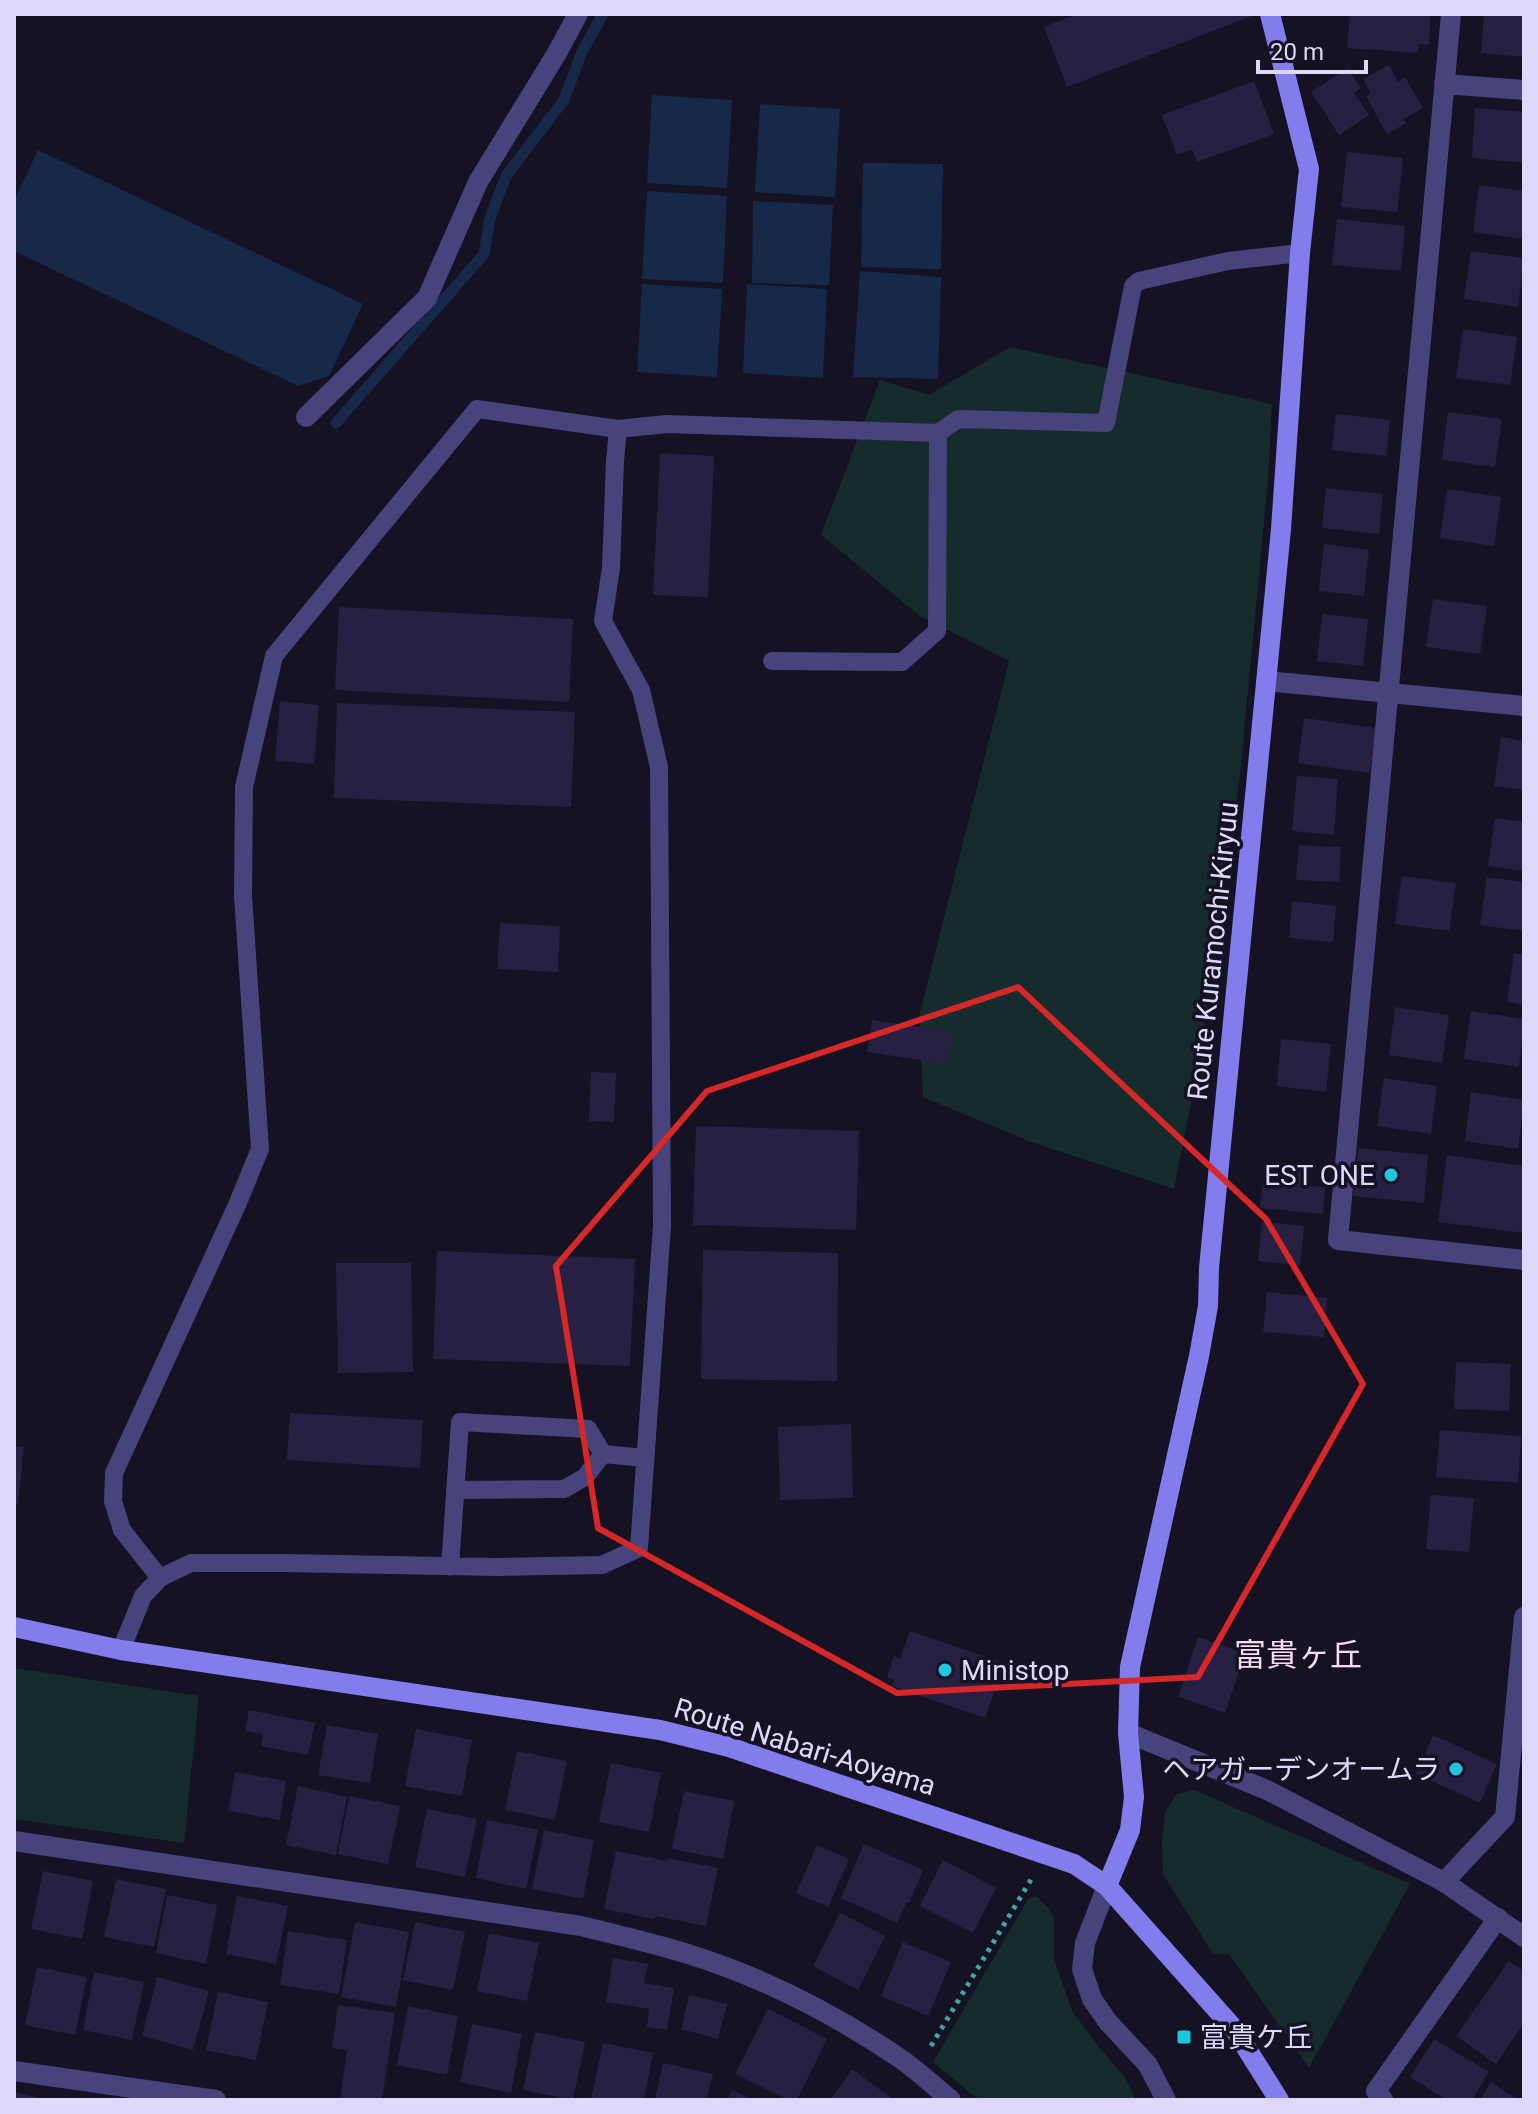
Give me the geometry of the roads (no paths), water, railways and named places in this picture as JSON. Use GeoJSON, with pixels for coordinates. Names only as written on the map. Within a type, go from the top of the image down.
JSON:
{"type":"FeatureCollection","features":[{"type":"Feature","properties":{"kind":"main road","name":"Route Kuramochi-Kiryuu"},"geometry":{"type":"LineString","coordinates":[[1107,1886],[1130,1830],[1134,1797],[1128,1733],[1130,1667],[1208,1306],[1281,529],[1300,253],[1309,169],[1270,14]]}},
{"type":"Feature","properties":{"kind":"main road","name":"Route Nabari-Aoyama"},"geometry":{"type":"LineString","coordinates":[[14,1627],[121,1650],[660,1730],[729,1747],[1074,1864],[1107,1886],[1235,2030],[1279,2100]]}},
{"type":"Feature","properties":{"kind":"street"},"geometry":{"type":"LineString","coordinates":[[306,417],[427,298],[478,182],[578,14]]}},
{"type":"Feature","properties":{"kind":"street"},"geometry":{"type":"LineString","coordinates":[[1451,14],[1338,1240],[1524,1260]]}},
{"type":"Feature","properties":{"kind":"street"},"geometry":{"type":"LineString","coordinates":[[1444,84],[1524,90]]}},
{"type":"Feature","properties":{"kind":"street"},"geometry":{"type":"LineString","coordinates":[[1266,681],[1524,706]]}},
{"type":"Feature","properties":{"kind":"street"},"geometry":{"type":"LineString","coordinates":[[1444,1882],[1515,1818],[1524,1617]]}},
{"type":"Feature","properties":{"kind":"street"},"geometry":{"type":"LineString","coordinates":[[1128,1733],[1267,1790],[1444,1882],[1524,1937]]}},
{"type":"Feature","properties":{"kind":"street"},"geometry":{"type":"LineString","coordinates":[[14,1841],[581,1926],[638,1940],[690,1955],[773,1987],[899,2058],[951,2100]]}},
{"type":"Feature","properties":{"kind":"street"},"geometry":{"type":"LineString","coordinates":[[1107,1886],[1085,1943],[1082,1969],[1092,1999],[1108,2022],[1148,2065],[1166,2100]]}},
{"type":"Feature","properties":{"kind":"street"},"geometry":{"type":"LineString","coordinates":[[1383,2100],[1376,2091],[1498,1918]]}},
{"type":"Feature","properties":{"kind":"street"},"geometry":{"type":"LineString","coordinates":[[14,2071],[216,2100]]}},
{"type":"Feature","properties":{"kind":"lane"},"geometry":{"type":"LineString","coordinates":[[160,1578],[122,1530],[113,1501],[114,1473],[260,1149],[243,896],[244,787],[274,656],[477,409],[618,429],[667,424],[938,433],[958,419],[1106,423],[1133,286],[1139,281],[1228,261],[1300,253]]}},
{"type":"Feature","properties":{"kind":"lane"},"geometry":{"type":"LineString","coordinates":[[121,1650],[143,1596],[160,1578],[191,1563],[450,1567],[602,1565],[639,1548],[662,1226],[659,767],[641,690],[603,621],[611,568],[618,429]]}},
{"type":"Feature","properties":{"kind":"lane"},"geometry":{"type":"LineString","coordinates":[[772,661],[902,662],[937,631],[938,433]]}},
{"type":"Feature","properties":{"kind":"lane"},"geometry":{"type":"LineString","coordinates":[[450,1567],[460,1422],[588,1429],[603,1454]]}},
{"type":"Feature","properties":{"kind":"lane"},"geometry":{"type":"LineString","coordinates":[[603,1454],[645,1458]]}},
{"type":"Feature","properties":{"kind":"lane"},"geometry":{"type":"LineString","coordinates":[[455,1490],[564,1489],[585,1477],[603,1454]]}},
{"type":"Feature","properties":{"kind":"water"},"geometry":{"type":"Polygon","coordinates":[[[652,95],[732,100],[727,188],[647,183],[652,95]]]}},
{"type":"Feature","properties":{"kind":"water"},"geometry":{"type":"Polygon","coordinates":[[[760,104],[840,109],[835,197],[755,192],[760,104]]]}},
{"type":"Feature","properties":{"kind":"water"},"geometry":{"type":"Polygon","coordinates":[[[38,150],[363,304],[329,376],[298,386],[14,251],[14,201],[38,150]]]}},
{"type":"Feature","properties":{"kind":"water"},"geometry":{"type":"Polygon","coordinates":[[[863,163],[943,164],[941,269],[861,267],[863,163]]]}},
{"type":"Feature","properties":{"kind":"water"},"geometry":{"type":"Polygon","coordinates":[[[647,191],[727,196],[723,283],[642,279],[647,191]]]}},
{"type":"Feature","properties":{"kind":"water"},"geometry":{"type":"Polygon","coordinates":[[[753,201],[833,205],[829,285],[752,283],[753,201]]]}},
{"type":"Feature","properties":{"kind":"water"},"geometry":{"type":"Polygon","coordinates":[[[860,271],[941,277],[938,379],[853,377],[860,271]]]}},
{"type":"Feature","properties":{"kind":"water"},"geometry":{"type":"Polygon","coordinates":[[[642,284],[722,289],[717,377],[637,372],[642,284]]]}},
{"type":"Feature","properties":{"kind":"water"},"geometry":{"type":"Polygon","coordinates":[[[747,284],[827,289],[823,378],[743,373],[747,284]]]}},
{"type":"Feature","properties":{"kind":"waterway"},"geometry":{"type":"LineString","coordinates":[[336,423],[484,254],[490,218],[506,176],[564,100],[581,54],[603,14]]}},
{"type":"Feature","properties":{"kind":"place","name":"EST ONE"},"geometry":{"type":"Point","coordinates":[1391,1175]}},
{"type":"Feature","properties":{"kind":"place","name":"Ministop"},"geometry":{"type":"Point","coordinates":[945,1670]}},
{"type":"Feature","properties":{"kind":"place","name":"ヘアガーデンオームラ"},"geometry":{"type":"Point","coordinates":[1456,1769]}},
{"type":"Feature","properties":{"kind":"place","name":"富貴ケ丘"},"geometry":{"type":"Point","coordinates":[1184,2037]}},
{"type":"Feature","properties":{"kind":"district","name":"富貴ヶ丘"},"geometry":{"type":"Point","coordinates":[1298,1655]}}]}
